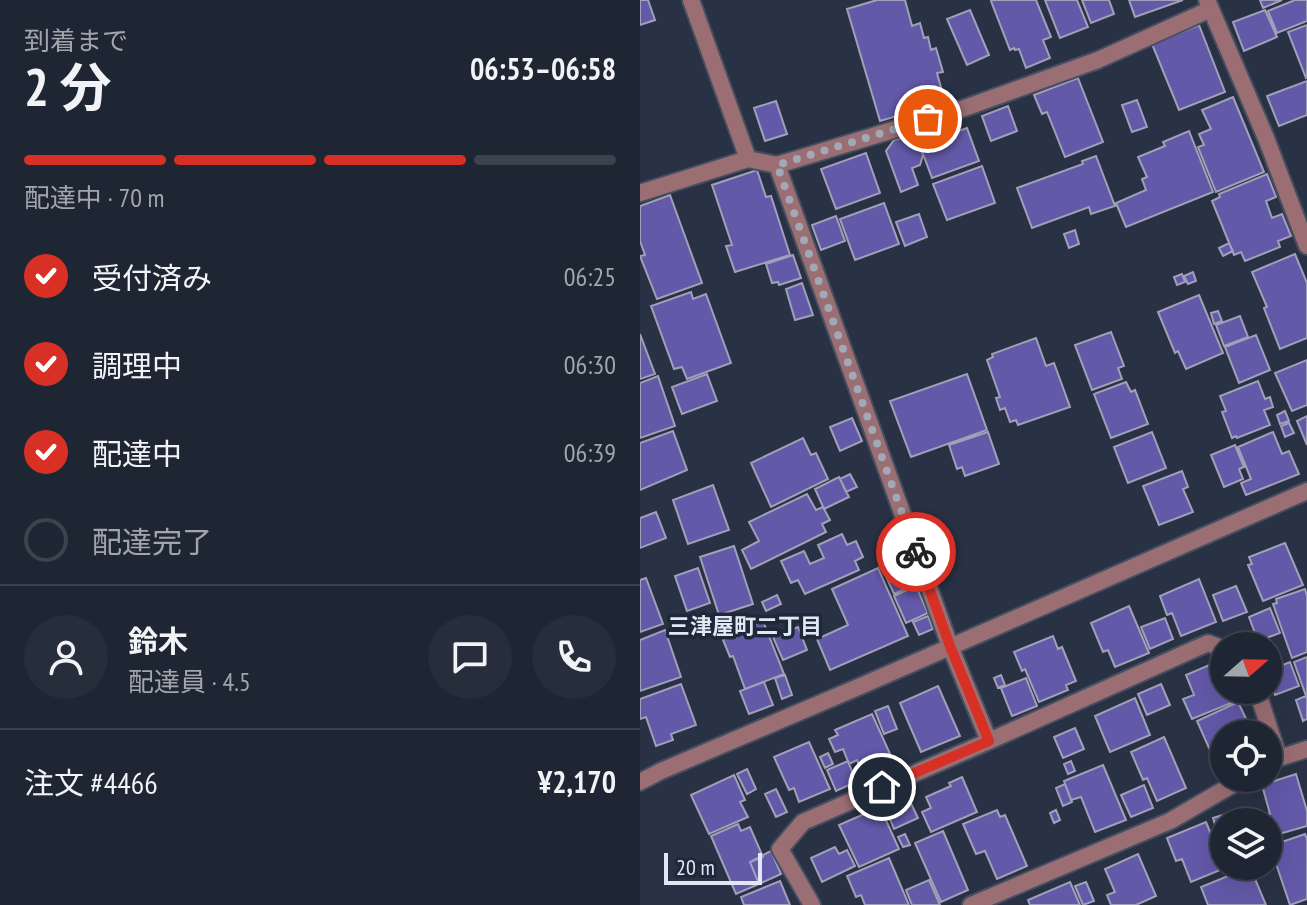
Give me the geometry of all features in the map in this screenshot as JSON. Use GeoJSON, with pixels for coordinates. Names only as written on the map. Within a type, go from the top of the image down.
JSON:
{"type":"FeatureCollection","features":[{"type":"Feature","properties":{"kind":"street"},"geometry":{"type":"LineString","coordinates":[[691,0],[748,159]]}},
{"type":"Feature","properties":{"kind":"street"},"geometry":{"type":"LineString","coordinates":[[640,193],[748,159],[777,165],[959,110],[1098,60],[1209,5],[1266,138],[1307,246]]}},
{"type":"Feature","properties":{"kind":"street"},"geometry":{"type":"LineString","coordinates":[[777,165],[950,646],[989,741]]}},
{"type":"Feature","properties":{"kind":"street"},"geometry":{"type":"LineString","coordinates":[[640,782],[1307,491]]}},
{"type":"Feature","properties":{"kind":"street"},"geometry":{"type":"LineString","coordinates":[[812,905],[780,849],[803,822],[1210,644]]}},
{"type":"Feature","properties":{"kind":"street"},"geometry":{"type":"LineString","coordinates":[[1282,758],[1307,749]]}},
{"type":"Feature","properties":{"kind":"street"},"geometry":{"type":"LineString","coordinates":[[971,905],[1170,821],[1220,792]]}},
{"type":"Feature","properties":{"kind":"building"},"geometry":{"type":"Polygon","coordinates":[[[640,0],[648,0],[655,20],[640,25],[640,0]]]}},
{"type":"Feature","properties":{"kind":"building"},"geometry":{"type":"Polygon","coordinates":[[[877,0],[905,0],[912,26],[920,23],[931,50],[936,48],[943,72],[937,73],[945,102],[880,121],[847,9],[877,0]]]}},
{"type":"Feature","properties":{"kind":"building"},"geometry":{"type":"Polygon","coordinates":[[[993,0],[1036,0],[1051,37],[1043,40],[1050,58],[1026,68],[1019,49],[1010,50],[993,0]]]}},
{"type":"Feature","properties":{"kind":"building"},"geometry":{"type":"Polygon","coordinates":[[[1045,0],[1077,0],[1088,27],[1060,38],[1045,0]]]}},
{"type":"Feature","properties":{"kind":"building"},"geometry":{"type":"Polygon","coordinates":[[[1082,0],[1109,0],[1114,14],[1091,23],[1082,0]]]}},
{"type":"Feature","properties":{"kind":"building"},"geometry":{"type":"Polygon","coordinates":[[[1129,0],[1183,0],[1135,17],[1129,0]]]}},
{"type":"Feature","properties":{"kind":"building"},"geometry":{"type":"Polygon","coordinates":[[[1260,0],[1282,0],[1263,8],[1260,0]]]}},
{"type":"Feature","properties":{"kind":"building"},"geometry":{"type":"Polygon","coordinates":[[[1295,0],[1307,0],[1307,21],[1277,33],[1268,11],[1295,0]]]}},
{"type":"Feature","properties":{"kind":"building"},"geometry":{"type":"Polygon","coordinates":[[[970,10],[989,55],[967,65],[947,19],[970,10]]]}},
{"type":"Feature","properties":{"kind":"building"},"geometry":{"type":"Polygon","coordinates":[[[1265,10],[1277,37],[1244,51],[1233,22],[1265,10]]]}},
{"type":"Feature","properties":{"kind":"building"},"geometry":{"type":"Polygon","coordinates":[[[1199,25],[1225,92],[1179,110],[1152,44],[1199,25]]]}},
{"type":"Feature","properties":{"kind":"building"},"geometry":{"type":"Polygon","coordinates":[[[1307,25],[1307,77],[1306,78],[1288,32],[1307,25]]]}},
{"type":"Feature","properties":{"kind":"building"},"geometry":{"type":"Polygon","coordinates":[[[1078,78],[1103,142],[1065,157],[1047,112],[1042,114],[1034,95],[1078,78]]]}},
{"type":"Feature","properties":{"kind":"building"},"geometry":{"type":"Polygon","coordinates":[[[1307,81],[1307,115],[1279,126],[1267,96],[1307,81]]]}},
{"type":"Feature","properties":{"kind":"building"},"geometry":{"type":"Polygon","coordinates":[[[1233,97],[1264,172],[1216,192],[1198,147],[1204,145],[1199,134],[1211,129],[1202,110],[1233,97]]]}},
{"type":"Feature","properties":{"kind":"building"},"geometry":{"type":"Polygon","coordinates":[[[1137,100],[1147,127],[1132,132],[1122,105],[1137,100]]]}},
{"type":"Feature","properties":{"kind":"building"},"geometry":{"type":"Polygon","coordinates":[[[776,101],[787,134],[765,141],[754,108],[776,101]]]}},
{"type":"Feature","properties":{"kind":"building"},"geometry":{"type":"Polygon","coordinates":[[[1008,106],[1017,131],[991,141],[982,116],[1008,106]]]}},
{"type":"Feature","properties":{"kind":"building"},"geometry":{"type":"Polygon","coordinates":[[[967,128],[979,161],[932,178],[920,146],[923,144],[921,138],[934,134],[935,139],[967,128]]]}},
{"type":"Feature","properties":{"kind":"building"},"geometry":{"type":"Polygon","coordinates":[[[1189,131],[1213,192],[1126,227],[1116,203],[1146,190],[1142,179],[1147,177],[1138,157],[1165,146],[1163,142],[1189,131]]]}},
{"type":"Feature","properties":{"kind":"building"},"geometry":{"type":"Polygon","coordinates":[[[915,133],[923,155],[920,165],[912,168],[918,185],[901,192],[886,151],[894,140],[915,133]]]}},
{"type":"Feature","properties":{"kind":"building"},"geometry":{"type":"Polygon","coordinates":[[[866,153],[880,193],[836,209],[821,169],[866,153]]]}},
{"type":"Feature","properties":{"kind":"building"},"geometry":{"type":"Polygon","coordinates":[[[1096,156],[1115,206],[1091,214],[1089,207],[1032,228],[1017,188],[1083,164],[1082,161],[1096,156]]]}},
{"type":"Feature","properties":{"kind":"building"},"geometry":{"type":"Polygon","coordinates":[[[982,166],[995,203],[947,220],[933,184],[982,166]]]}},
{"type":"Feature","properties":{"kind":"building"},"geometry":{"type":"Polygon","coordinates":[[[757,170],[766,197],[771,196],[790,255],[735,272],[726,246],[732,245],[712,185],[757,170]]]}},
{"type":"Feature","properties":{"kind":"building"},"geometry":{"type":"Polygon","coordinates":[[[1267,174],[1276,197],[1266,201],[1272,218],[1282,214],[1291,236],[1278,241],[1280,247],[1245,261],[1241,252],[1234,255],[1212,201],[1220,197],[1219,194],[1267,174]]]}},
{"type":"Feature","properties":{"kind":"building"},"geometry":{"type":"Polygon","coordinates":[[[670,195],[702,283],[657,299],[640,256],[645,255],[640,241],[640,206],[670,195]]]}},
{"type":"Feature","properties":{"kind":"building"},"geometry":{"type":"Polygon","coordinates":[[[884,203],[899,244],[855,260],[840,219],[884,203]]]}},
{"type":"Feature","properties":{"kind":"building"},"geometry":{"type":"Polygon","coordinates":[[[919,214],[927,237],[905,246],[896,222],[919,214]]]}},
{"type":"Feature","properties":{"kind":"building"},"geometry":{"type":"Polygon","coordinates":[[[836,216],[845,241],[821,250],[812,225],[836,216]]]}},
{"type":"Feature","properties":{"kind":"building"},"geometry":{"type":"Polygon","coordinates":[[[1075,230],[1079,244],[1069,248],[1064,234],[1075,230]]]}},
{"type":"Feature","properties":{"kind":"building"},"geometry":{"type":"Polygon","coordinates":[[[1229,243],[1233,251],[1223,256],[1219,248],[1229,243]]]}},
{"type":"Feature","properties":{"kind":"building"},"geometry":{"type":"Polygon","coordinates":[[[1295,254],[1307,283],[1307,338],[1280,349],[1252,272],[1295,254]]]}},
{"type":"Feature","properties":{"kind":"building"},"geometry":{"type":"Polygon","coordinates":[[[793,255],[801,278],[779,285],[778,282],[772,283],[766,264],[793,255]]]}},
{"type":"Feature","properties":{"kind":"building"},"geometry":{"type":"Polygon","coordinates":[[[1193,272],[1196,281],[1188,284],[1184,276],[1193,272]]]}},
{"type":"Feature","properties":{"kind":"building"},"geometry":{"type":"Polygon","coordinates":[[[1182,274],[1185,282],[1177,285],[1174,277],[1182,274]]]}},
{"type":"Feature","properties":{"kind":"building"},"geometry":{"type":"Polygon","coordinates":[[[802,283],[813,315],[795,320],[786,289],[802,283]]]}},
{"type":"Feature","properties":{"kind":"building"},"geometry":{"type":"Polygon","coordinates":[[[691,292],[693,299],[706,294],[731,363],[687,379],[682,367],[674,369],[651,306],[691,292]]]}},
{"type":"Feature","properties":{"kind":"building"},"geometry":{"type":"Polygon","coordinates":[[[1199,295],[1223,353],[1186,369],[1178,351],[1175,353],[1158,312],[1199,295]]]}},
{"type":"Feature","properties":{"kind":"building"},"geometry":{"type":"Polygon","coordinates":[[[1218,311],[1222,321],[1214,324],[1211,313],[1218,311]]]}},
{"type":"Feature","properties":{"kind":"building"},"geometry":{"type":"Polygon","coordinates":[[[1240,316],[1248,337],[1224,346],[1216,325],[1240,316]]]}},
{"type":"Feature","properties":{"kind":"building"},"geometry":{"type":"Polygon","coordinates":[[[1111,332],[1124,366],[1118,368],[1122,379],[1092,390],[1075,345],[1111,332]]]}},
{"type":"Feature","properties":{"kind":"building"},"geometry":{"type":"Polygon","coordinates":[[[640,334],[655,374],[640,379],[640,334]]]}},
{"type":"Feature","properties":{"kind":"building"},"geometry":{"type":"Polygon","coordinates":[[[1256,335],[1270,370],[1239,383],[1225,347],[1256,335]]]}},
{"type":"Feature","properties":{"kind":"building"},"geometry":{"type":"Polygon","coordinates":[[[1036,338],[1046,366],[1054,363],[1070,407],[1018,425],[1016,420],[1010,422],[1005,408],[1000,410],[996,398],[1000,397],[987,360],[993,357],[992,354],[1036,338]]]}},
{"type":"Feature","properties":{"kind":"building"},"geometry":{"type":"Polygon","coordinates":[[[1307,360],[1307,405],[1292,411],[1275,373],[1307,360]]]}},
{"type":"Feature","properties":{"kind":"building"},"geometry":{"type":"Polygon","coordinates":[[[707,374],[717,401],[682,414],[672,387],[707,374]]]}},
{"type":"Feature","properties":{"kind":"building"},"geometry":{"type":"Polygon","coordinates":[[[967,374],[987,430],[911,457],[890,401],[967,374]]]}},
{"type":"Feature","properties":{"kind":"building"},"geometry":{"type":"Polygon","coordinates":[[[658,376],[675,426],[640,438],[640,383],[658,376]]]}},
{"type":"Feature","properties":{"kind":"building"},"geometry":{"type":"Polygon","coordinates":[[[1258,381],[1265,399],[1270,397],[1273,407],[1264,410],[1270,425],[1232,438],[1222,412],[1226,411],[1220,396],[1258,381]]]}},
{"type":"Feature","properties":{"kind":"building"},"geometry":{"type":"Polygon","coordinates":[[[1126,382],[1131,392],[1135,390],[1148,424],[1111,438],[1094,394],[1126,382]]]}},
{"type":"Feature","properties":{"kind":"building"},"geometry":{"type":"Polygon","coordinates":[[[1285,411],[1289,421],[1280,424],[1277,415],[1285,411]]]}},
{"type":"Feature","properties":{"kind":"building"},"geometry":{"type":"Polygon","coordinates":[[[1307,416],[1307,445],[1297,421],[1307,416]]]}},
{"type":"Feature","properties":{"kind":"building"},"geometry":{"type":"Polygon","coordinates":[[[852,418],[862,441],[840,451],[830,427],[852,418]]]}},
{"type":"Feature","properties":{"kind":"building"},"geometry":{"type":"Polygon","coordinates":[[[1289,423],[1294,433],[1285,437],[1281,426],[1289,423]]]}},
{"type":"Feature","properties":{"kind":"building"},"geometry":{"type":"Polygon","coordinates":[[[673,431],[687,470],[640,490],[640,443],[673,431]]]}},
{"type":"Feature","properties":{"kind":"building"},"geometry":{"type":"Polygon","coordinates":[[[988,432],[999,464],[965,476],[962,467],[957,469],[949,445],[988,432]]]}},
{"type":"Feature","properties":{"kind":"building"},"geometry":{"type":"Polygon","coordinates":[[[1152,432],[1166,468],[1128,483],[1114,447],[1152,432]]]}},
{"type":"Feature","properties":{"kind":"building"},"geometry":{"type":"Polygon","coordinates":[[[1273,432],[1282,454],[1289,451],[1299,474],[1246,495],[1241,483],[1251,479],[1238,447],[1273,432]]]}},
{"type":"Feature","properties":{"kind":"building"},"geometry":{"type":"Polygon","coordinates":[[[803,438],[811,455],[816,453],[828,479],[771,507],[751,463],[803,438]]]}},
{"type":"Feature","properties":{"kind":"building"},"geometry":{"type":"Polygon","coordinates":[[[1235,445],[1244,467],[1239,469],[1243,479],[1224,487],[1211,455],[1235,445]]]}},
{"type":"Feature","properties":{"kind":"building"},"geometry":{"type":"Polygon","coordinates":[[[1182,471],[1188,487],[1183,489],[1193,512],[1159,525],[1143,486],[1182,471]]]}},
{"type":"Feature","properties":{"kind":"building"},"geometry":{"type":"Polygon","coordinates":[[[850,474],[857,487],[846,492],[840,479],[850,474]]]}},
{"type":"Feature","properties":{"kind":"building"},"geometry":{"type":"Polygon","coordinates":[[[839,477],[849,497],[824,509],[815,489],[839,477]]]}},
{"type":"Feature","properties":{"kind":"building"},"geometry":{"type":"Polygon","coordinates":[[[713,485],[729,530],[688,544],[673,500],[713,485]]]}},
{"type":"Feature","properties":{"kind":"building"},"geometry":{"type":"Polygon","coordinates":[[[807,494],[816,510],[823,507],[830,520],[822,524],[826,532],[751,569],[742,550],[759,541],[749,522],[807,494]]]}},
{"type":"Feature","properties":{"kind":"building"},"geometry":{"type":"Polygon","coordinates":[[[656,512],[666,538],[640,548],[640,518],[656,512]]]}},
{"type":"Feature","properties":{"kind":"building"},"geometry":{"type":"Polygon","coordinates":[[[842,534],[847,545],[856,541],[863,557],[855,561],[859,570],[805,594],[798,580],[791,583],[781,561],[804,551],[810,564],[824,558],[818,545],[842,534]]]}},
{"type":"Feature","properties":{"kind":"building"},"geometry":{"type":"Polygon","coordinates":[[[1285,543],[1303,585],[1263,601],[1248,565],[1252,564],[1249,557],[1285,543]]]}},
{"type":"Feature","properties":{"kind":"building"},"geometry":{"type":"Polygon","coordinates":[[[734,546],[753,604],[719,615],[700,557],[734,546]]]}},
{"type":"Feature","properties":{"kind":"building"},"geometry":{"type":"Polygon","coordinates":[[[905,557],[917,583],[894,594],[882,568],[905,557]]]}},
{"type":"Feature","properties":{"kind":"building"},"geometry":{"type":"Polygon","coordinates":[[[698,568],[710,603],[687,611],[675,576],[698,568]]]}},
{"type":"Feature","properties":{"kind":"building"},"geometry":{"type":"Polygon","coordinates":[[[878,568],[908,636],[830,670],[817,639],[848,625],[832,589],[878,568]]]}},
{"type":"Feature","properties":{"kind":"building"},"geometry":{"type":"Polygon","coordinates":[[[646,578],[663,624],[640,632],[640,580],[646,578]]]}},
{"type":"Feature","properties":{"kind":"building"},"geometry":{"type":"Polygon","coordinates":[[[1199,579],[1216,622],[1181,636],[1172,613],[1167,615],[1160,596],[1199,579]]]}},
{"type":"Feature","properties":{"kind":"building"},"geometry":{"type":"Polygon","coordinates":[[[916,586],[928,613],[906,623],[894,596],[916,586]]]}},
{"type":"Feature","properties":{"kind":"building"},"geometry":{"type":"Polygon","coordinates":[[[1236,586],[1247,612],[1223,621],[1213,595],[1236,586]]]}},
{"type":"Feature","properties":{"kind":"building"},"geometry":{"type":"Polygon","coordinates":[[[1305,589],[1307,652],[1292,658],[1273,604],[1277,603],[1276,599],[1305,589]]]}},
{"type":"Feature","properties":{"kind":"building"},"geometry":{"type":"Polygon","coordinates":[[[777,595],[781,604],[766,611],[762,602],[777,595]]]}},
{"type":"Feature","properties":{"kind":"building"},"geometry":{"type":"Polygon","coordinates":[[[1129,606],[1149,653],[1115,667],[1108,650],[1103,652],[1091,623],[1129,606]]]}},
{"type":"Feature","properties":{"kind":"building"},"geometry":{"type":"Polygon","coordinates":[[[1270,608],[1280,632],[1255,632],[1249,617],[1270,608]]]}},
{"type":"Feature","properties":{"kind":"building"},"geometry":{"type":"Polygon","coordinates":[[[928,616],[933,629],[919,635],[913,622],[928,616]]]}},
{"type":"Feature","properties":{"kind":"building"},"geometry":{"type":"Polygon","coordinates":[[[1165,618],[1173,639],[1150,649],[1141,627],[1165,618]]]}},
{"type":"Feature","properties":{"kind":"building"},"geometry":{"type":"Polygon","coordinates":[[[763,621],[784,674],[745,689],[733,656],[730,657],[723,640],[727,638],[726,635],[763,621]]]}},
{"type":"Feature","properties":{"kind":"building"},"geometry":{"type":"Polygon","coordinates":[[[798,627],[807,650],[783,660],[773,637],[798,627]]]}},
{"type":"Feature","properties":{"kind":"building"},"geometry":{"type":"Polygon","coordinates":[[[665,630],[681,677],[640,691],[640,640],[665,630]]]}},
{"type":"Feature","properties":{"kind":"building"},"geometry":{"type":"Polygon","coordinates":[[[1053,636],[1058,649],[1062,647],[1076,681],[1066,685],[1068,690],[1039,702],[1014,652],[1053,636]]]}},
{"type":"Feature","properties":{"kind":"building"},"geometry":{"type":"Polygon","coordinates":[[[1307,657],[1307,719],[1303,721],[1296,700],[1306,696],[1294,662],[1307,657]]]}},
{"type":"Feature","properties":{"kind":"building"},"geometry":{"type":"Polygon","coordinates":[[[1290,662],[1299,686],[1282,692],[1282,665],[1290,662]]]}},
{"type":"Feature","properties":{"kind":"building"},"geometry":{"type":"Polygon","coordinates":[[[1210,665],[1210,704],[1229,704],[1192,719],[1183,699],[1194,695],[1186,675],[1210,665]]]}},
{"type":"Feature","properties":{"kind":"building"},"geometry":{"type":"Polygon","coordinates":[[[785,675],[792,695],[782,699],[775,678],[785,675]]]}},
{"type":"Feature","properties":{"kind":"building"},"geometry":{"type":"Polygon","coordinates":[[[1001,675],[1005,685],[998,688],[994,678],[1001,675]]]}},
{"type":"Feature","properties":{"kind":"building"},"geometry":{"type":"Polygon","coordinates":[[[1026,678],[1037,706],[1012,716],[1001,688],[1026,678]]]}},
{"type":"Feature","properties":{"kind":"building"},"geometry":{"type":"Polygon","coordinates":[[[764,682],[773,705],[749,714],[740,691],[764,682]]]}},
{"type":"Feature","properties":{"kind":"building"},"geometry":{"type":"Polygon","coordinates":[[[681,684],[696,725],[671,734],[673,740],[656,746],[646,717],[640,719],[640,699],[681,684]]]}},
{"type":"Feature","properties":{"kind":"building"},"geometry":{"type":"Polygon","coordinates":[[[1161,684],[1170,705],[1147,715],[1138,694],[1161,684]]]}},
{"type":"Feature","properties":{"kind":"building"},"geometry":{"type":"Polygon","coordinates":[[[938,686],[960,736],[921,752],[900,703],[938,686]]]}},
{"type":"Feature","properties":{"kind":"building"},"geometry":{"type":"Polygon","coordinates":[[[1135,698],[1150,735],[1110,752],[1095,716],[1135,698]]]}},
{"type":"Feature","properties":{"kind":"building"},"geometry":{"type":"Polygon","coordinates":[[[1234,704],[1239,704],[1247,720],[1210,720],[1210,750],[1197,721],[1234,704]]]}},
{"type":"Feature","properties":{"kind":"building"},"geometry":{"type":"Polygon","coordinates":[[[888,706],[897,729],[884,734],[875,711],[888,706]]]}},
{"type":"Feature","properties":{"kind":"building"},"geometry":{"type":"Polygon","coordinates":[[[872,714],[895,765],[865,779],[857,760],[849,764],[843,749],[835,752],[829,739],[838,735],[835,730],[872,714]]]}},
{"type":"Feature","properties":{"kind":"building"},"geometry":{"type":"Polygon","coordinates":[[[1075,728],[1084,749],[1063,758],[1054,737],[1075,728]]]}},
{"type":"Feature","properties":{"kind":"building"},"geometry":{"type":"Polygon","coordinates":[[[1164,737],[1186,788],[1157,801],[1147,778],[1143,780],[1131,752],[1164,737]]]}},
{"type":"Feature","properties":{"kind":"building"},"geometry":{"type":"Polygon","coordinates":[[[809,742],[830,789],[799,802],[794,788],[789,790],[774,757],[809,742]]]}},
{"type":"Feature","properties":{"kind":"building"},"geometry":{"type":"Polygon","coordinates":[[[828,753],[833,764],[825,768],[820,757],[828,753]]]}},
{"type":"Feature","properties":{"kind":"building"},"geometry":{"type":"Polygon","coordinates":[[[848,761],[856,782],[836,791],[827,770],[848,761]]]}},
{"type":"Feature","properties":{"kind":"building"},"geometry":{"type":"Polygon","coordinates":[[[1071,761],[1075,771],[1068,774],[1064,764],[1071,761]]]}},
{"type":"Feature","properties":{"kind":"building"},"geometry":{"type":"Polygon","coordinates":[[[1103,765],[1126,820],[1095,832],[1081,797],[1071,800],[1064,781],[1103,765]]]}},
{"type":"Feature","properties":{"kind":"building"},"geometry":{"type":"Polygon","coordinates":[[[747,769],[756,789],[747,794],[737,774],[747,769]]]}},
{"type":"Feature","properties":{"kind":"building"},"geometry":{"type":"Polygon","coordinates":[[[1296,774],[1307,811],[1307,826],[1282,833],[1282,808],[1268,808],[1264,792],[1282,792],[1282,779],[1296,774]]]}},
{"type":"Feature","properties":{"kind":"building"},"geometry":{"type":"Polygon","coordinates":[[[734,775],[745,800],[740,802],[748,817],[709,834],[691,795],[734,775]]]}},
{"type":"Feature","properties":{"kind":"building"},"geometry":{"type":"Polygon","coordinates":[[[962,777],[977,812],[931,832],[922,812],[931,808],[926,797],[951,786],[949,783],[962,777]]]}},
{"type":"Feature","properties":{"kind":"building"},"geometry":{"type":"Polygon","coordinates":[[[1065,784],[1072,802],[1063,806],[1056,788],[1065,784]]]}},
{"type":"Feature","properties":{"kind":"building"},"geometry":{"type":"Polygon","coordinates":[[[1144,785],[1153,808],[1131,817],[1121,795],[1144,785]]]}},
{"type":"Feature","properties":{"kind":"building"},"geometry":{"type":"Polygon","coordinates":[[[776,789],[787,812],[776,817],[765,794],[776,789]]]}},
{"type":"Feature","properties":{"kind":"building"},"geometry":{"type":"Polygon","coordinates":[[[908,797],[918,818],[894,829],[885,807],[908,797]]]}},
{"type":"Feature","properties":{"kind":"building"},"geometry":{"type":"Polygon","coordinates":[[[880,807],[899,849],[859,867],[839,825],[880,807]]]}},
{"type":"Feature","properties":{"kind":"building"},"geometry":{"type":"Polygon","coordinates":[[[997,810],[1000,817],[1005,815],[1027,866],[997,879],[985,851],[976,854],[963,824],[997,810]]]}},
{"type":"Feature","properties":{"kind":"building"},"geometry":{"type":"Polygon","coordinates":[[[1056,810],[1060,820],[1054,823],[1050,813],[1056,810]]]}},
{"type":"Feature","properties":{"kind":"building"},"geometry":{"type":"Polygon","coordinates":[[[1206,822],[1210,832],[1210,874],[1191,882],[1182,859],[1176,861],[1167,838],[1206,822]]]}},
{"type":"Feature","properties":{"kind":"building"},"geometry":{"type":"Polygon","coordinates":[[[738,824],[741,831],[750,827],[763,857],[750,862],[759,884],[736,894],[711,836],[738,824]]]}},
{"type":"Feature","properties":{"kind":"building"},"geometry":{"type":"Polygon","coordinates":[[[943,831],[968,890],[941,902],[915,843],[943,831]]]}},
{"type":"Feature","properties":{"kind":"building"},"geometry":{"type":"Polygon","coordinates":[[[905,834],[910,845],[903,847],[898,837],[905,834]]]}},
{"type":"Feature","properties":{"kind":"building"},"geometry":{"type":"Polygon","coordinates":[[[1305,834],[1307,839],[1307,899],[1290,905],[1282,880],[1282,842],[1305,834]]]}},
{"type":"Feature","properties":{"kind":"building"},"geometry":{"type":"Polygon","coordinates":[[[835,847],[839,854],[847,850],[855,866],[822,882],[811,858],[835,847]]]}},
{"type":"Feature","properties":{"kind":"building"},"geometry":{"type":"Polygon","coordinates":[[[771,851],[781,874],[759,884],[750,862],[771,851]]]}},
{"type":"Feature","properties":{"kind":"building"},"geometry":{"type":"Polygon","coordinates":[[[1138,854],[1156,896],[1136,905],[1111,905],[1107,895],[1115,892],[1105,869],[1138,854]]]}},
{"type":"Feature","properties":{"kind":"building"},"geometry":{"type":"Polygon","coordinates":[[[889,858],[909,905],[865,905],[861,895],[856,897],[847,876],[889,858]]]}},
{"type":"Feature","properties":{"kind":"building"},"geometry":{"type":"Polygon","coordinates":[[[929,880],[940,905],[912,905],[906,890],[929,880]]]}},
{"type":"Feature","properties":{"kind":"building"},"geometry":{"type":"Polygon","coordinates":[[[1218,880],[1255,880],[1266,905],[1208,905],[1201,887],[1218,880]]]}},
{"type":"Feature","properties":{"kind":"building"},"geometry":{"type":"Polygon","coordinates":[[[780,881],[790,905],[744,905],[741,897],[780,881]]]}},
{"type":"Feature","properties":{"kind":"building"},"geometry":{"type":"Polygon","coordinates":[[[1070,882],[1080,905],[1030,905],[1028,900],[1070,882]]]}},
{"type":"Feature","properties":{"kind":"building"},"geometry":{"type":"Polygon","coordinates":[[[1086,882],[1094,901],[1083,905],[1075,886],[1086,882]]]}},
{"type":"Feature","properties":{"kind":"way so far"},"geometry":{"type":"LineString","coordinates":[[916,552],[777,165],[928,119]]}},
{"type":"Feature","properties":{"kind":"district","name":"三津屋町二丁目"},"geometry":{"type":"Point","coordinates":[745,626]}},
{"type":"Feature","properties":{"kind":"route"},"geometry":{"type":"LineString","coordinates":[[882,787],[989,741],[916,552]]}}]}
